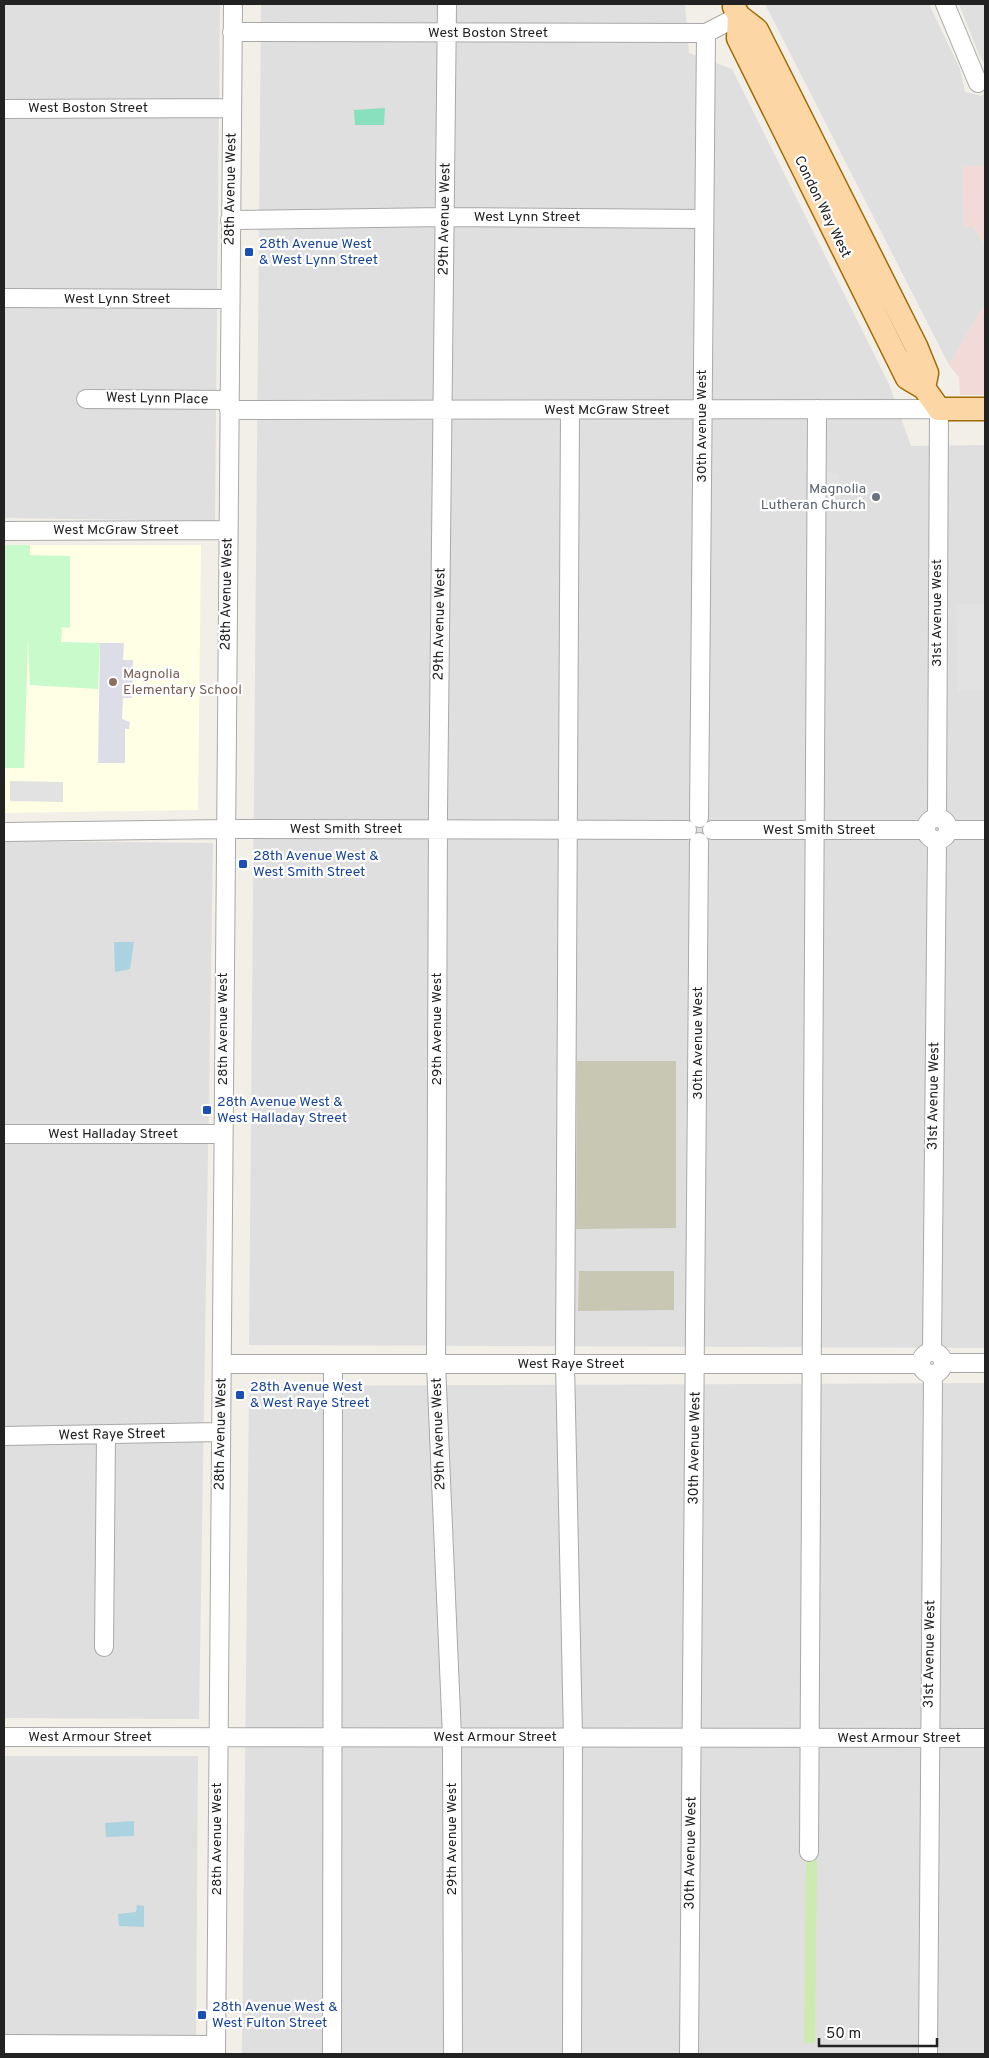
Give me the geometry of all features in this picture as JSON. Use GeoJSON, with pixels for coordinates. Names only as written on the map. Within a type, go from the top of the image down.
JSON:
{"type":"FeatureCollection","features":[{"type":"Feature","properties":{"kind":"main road","name":"Condon Way West"},"geometry":{"type":"LineString","coordinates":[[736,10],[738,38],[906,378],[924,388],[939,409]]}},
{"type":"Feature","properties":{"kind":"main road","name":"West McGraw Street"},"geometry":{"type":"LineString","coordinates":[[939,409],[985,409]]}},
{"type":"Feature","properties":{"kind":"street","name":"28th Avenue West"},"geometry":{"type":"LineString","coordinates":[[216,2050],[217,1736],[222,1364],[224,829],[232,4]]}},
{"type":"Feature","properties":{"kind":"street","name":"29th Avenue West"},"geometry":{"type":"LineString","coordinates":[[447,4],[438,830],[436,1364],[452,1737],[453,2054]]}},
{"type":"Feature","properties":{"kind":"street"},"geometry":{"type":"LineString","coordinates":[[945,4],[978,83]]}},
{"type":"Feature","properties":{"kind":"street","name":"West Boston Street"},"geometry":{"type":"LineString","coordinates":[[232,32],[706,33],[736,10]]}},
{"type":"Feature","properties":{"kind":"street","name":"30th Avenue West"},"geometry":{"type":"LineString","coordinates":[[689,2054],[706,33]]}},
{"type":"Feature","properties":{"kind":"street","name":"West Boston Street"},"geometry":{"type":"LineString","coordinates":[[4,109],[232,108]]}},
{"type":"Feature","properties":{"kind":"street","name":"West Lynn Street"},"geometry":{"type":"LineString","coordinates":[[230,220],[444,217],[703,218]]}},
{"type":"Feature","properties":{"kind":"street","name":"West Lynn Street"},"geometry":{"type":"LineString","coordinates":[[4,298],[230,299]]}},
{"type":"Feature","properties":{"kind":"street","name":"West Lynn Place"},"geometry":{"type":"LineString","coordinates":[[86,399],[229,405]]}},
{"type":"Feature","properties":{"kind":"street","name":"West McGraw Street"},"geometry":{"type":"LineString","coordinates":[[229,405],[570,411],[939,409]]}},
{"type":"Feature","properties":{"kind":"street"},"geometry":{"type":"LineString","coordinates":[[809,1852],[817,409]]}},
{"type":"Feature","properties":{"kind":"street","name":"31st Avenue West"},"geometry":{"type":"LineString","coordinates":[[928,2054],[939,409]]}},
{"type":"Feature","properties":{"kind":"street"},"geometry":{"type":"LineString","coordinates":[[570,411],[565,1364],[573,1737],[572,2054]]}},
{"type":"Feature","properties":{"kind":"street","name":"West McGraw Street"},"geometry":{"type":"LineString","coordinates":[[4,531],[228,530]]}},
{"type":"Feature","properties":{"kind":"street","name":"West Smith Street"},"geometry":{"type":"LineString","coordinates":[[4,832],[224,829],[985,830]]}},
{"type":"Feature","properties":{"kind":"street","name":"West Halladay Street"},"geometry":{"type":"LineString","coordinates":[[4,1134],[223,1134]]}},
{"type":"Feature","properties":{"kind":"street","name":"West Raye Street"},"geometry":{"type":"LineString","coordinates":[[222,1364],[985,1363]]}},
{"type":"Feature","properties":{"kind":"street"},"geometry":{"type":"LineString","coordinates":[[332,2054],[333,1364]]}},
{"type":"Feature","properties":{"kind":"street","name":"West Raye Street"},"geometry":{"type":"LineString","coordinates":[[4,1436],[220,1432]]}},
{"type":"Feature","properties":{"kind":"street"},"geometry":{"type":"LineString","coordinates":[[104,1647],[106,1435]]}},
{"type":"Feature","properties":{"kind":"street","name":"West Armour Street"},"geometry":{"type":"LineString","coordinates":[[4,1737],[985,1738]]}},
{"type":"Feature","properties":{"kind":"street"},"geometry":{"type":"LineString","coordinates":[[4,2044],[98,2049],[216,2050]]}},
{"type":"Feature","properties":{"kind":"shaded area"},"geometry":{"type":"Polygon","coordinates":[[[4,4],[220,4],[215,521],[4,518],[4,4]]]}},
{"type":"Feature","properties":{"kind":"shaded area"},"geometry":{"type":"Polygon","coordinates":[[[261,4],[685,4],[689,53],[732,69],[889,384],[911,446],[985,445],[985,1348],[249,1345],[261,4]]]}},
{"type":"Feature","properties":{"kind":"shaded area"},"geometry":{"type":"Polygon","coordinates":[[[765,4],[929,4],[960,69],[965,92],[982,96],[985,91],[985,166],[963,166],[964,226],[974,227],[985,245],[985,304],[949,365],[765,4]]]}},
{"type":"Feature","properties":{"kind":"shaded area"},"geometry":{"type":"Polygon","coordinates":[[[959,4],[985,4],[985,64],[980,57],[959,4]]]}},
{"type":"Feature","properties":{"kind":"shaded area"},"geometry":{"type":"Polygon","coordinates":[[[963,166],[985,166],[985,245],[974,227],[964,227],[963,166]]]}},
{"type":"Feature","properties":{"kind":"shaded area"},"geometry":{"type":"Polygon","coordinates":[[[985,304],[985,395],[960,395],[959,377],[949,365],[985,304]]]}},
{"type":"Feature","properties":{"kind":"shaded area"},"geometry":{"type":"Polygon","coordinates":[[[823,469],[839,475],[840,499],[824,500],[823,469]]]}},
{"type":"Feature","properties":{"kind":"shaded area","name":"Magnolia Elementary School"},"geometry":{"type":"Polygon","coordinates":[[[30,545],[201,545],[198,810],[5,813],[5,768],[24,768],[30,545]]]}},
{"type":"Feature","properties":{"kind":"shaded area"},"geometry":{"type":"Polygon","coordinates":[[[956,604],[985,604],[985,691],[958,691],[956,604]]]}},
{"type":"Feature","properties":{"kind":"shaded area"},"geometry":{"type":"Polygon","coordinates":[[[100,643],[124,643],[123,660],[133,660],[132,698],[123,698],[122,719],[130,722],[129,729],[125,729],[125,763],[98,763],[100,643]]]}},
{"type":"Feature","properties":{"kind":"shaded area"},"geometry":{"type":"Polygon","coordinates":[[[10,781],[63,782],[63,802],[10,801],[10,781]]]}},
{"type":"Feature","properties":{"kind":"shaded area"},"geometry":{"type":"Polygon","coordinates":[[[4,841],[213,843],[199,1719],[4,1718],[4,841]]]}},
{"type":"Feature","properties":{"kind":"shaded area"},"geometry":{"type":"Polygon","coordinates":[[[577,1061],[676,1061],[676,1228],[576,1229],[577,1061]]]}},
{"type":"Feature","properties":{"kind":"shaded area"},"geometry":{"type":"Polygon","coordinates":[[[579,1271],[674,1271],[674,1310],[578,1311],[579,1271]]]}},
{"type":"Feature","properties":{"kind":"shaded area"},"geometry":{"type":"Polygon","coordinates":[[[985,1383],[985,2054],[242,2054],[249,1386],[985,1383]]]}},
{"type":"Feature","properties":{"kind":"shaded area"},"geometry":{"type":"Polygon","coordinates":[[[4,1756],[198,1756],[196,2054],[4,2054],[4,1756]]]}},
{"type":"Feature","properties":{"kind":"green space"},"geometry":{"type":"Polygon","coordinates":[[[385,108],[384,125],[355,125],[354,110],[385,108]]]}},
{"type":"Feature","properties":{"kind":"green space"},"geometry":{"type":"Polygon","coordinates":[[[4,545],[30,545],[30,555],[70,556],[70,628],[62,627],[61,642],[100,643],[98,689],[30,685],[28,638],[24,768],[5,768],[4,813],[4,545]]]}},
{"type":"Feature","properties":{"kind":"green space"},"geometry":{"type":"Polygon","coordinates":[[[806,1858],[817,1858],[815,2043],[804,2043],[806,1858]]]}},
{"type":"Feature","properties":{"kind":"water"},"geometry":{"type":"Polygon","coordinates":[[[114,942],[134,942],[130,969],[115,972],[114,942]]]}},
{"type":"Feature","properties":{"kind":"water"},"geometry":{"type":"Polygon","coordinates":[[[134,1821],[134,1836],[106,1837],[105,1823],[134,1821]]]}},
{"type":"Feature","properties":{"kind":"water"},"geometry":{"type":"Polygon","coordinates":[[[137,1905],[144,1906],[144,1927],[119,1926],[118,1914],[136,1912],[137,1905]]]}},
{"type":"Feature","properties":{"kind":"place","name":"28th Avenue West & West Lynn Street"},"geometry":{"type":"Point","coordinates":[249,252]}},
{"type":"Feature","properties":{"kind":"place","name":"Magnolia Lutheran Church"},"geometry":{"type":"Point","coordinates":[876,497]}},
{"type":"Feature","properties":{"kind":"place","name":"Magnolia Elementary School"},"geometry":{"type":"Point","coordinates":[113,682]}},
{"type":"Feature","properties":{"kind":"place","name":"28th Avenue West & West Smith Street"},"geometry":{"type":"Point","coordinates":[243,864]}},
{"type":"Feature","properties":{"kind":"place","name":"28th Avenue West & West Halladay Street"},"geometry":{"type":"Point","coordinates":[207,1110]}},
{"type":"Feature","properties":{"kind":"place","name":"28th Avenue West & West Raye Street"},"geometry":{"type":"Point","coordinates":[240,1395]}},
{"type":"Feature","properties":{"kind":"place","name":"28th Avenue West & West Fulton Street"},"geometry":{"type":"Point","coordinates":[202,2015]}}]}
